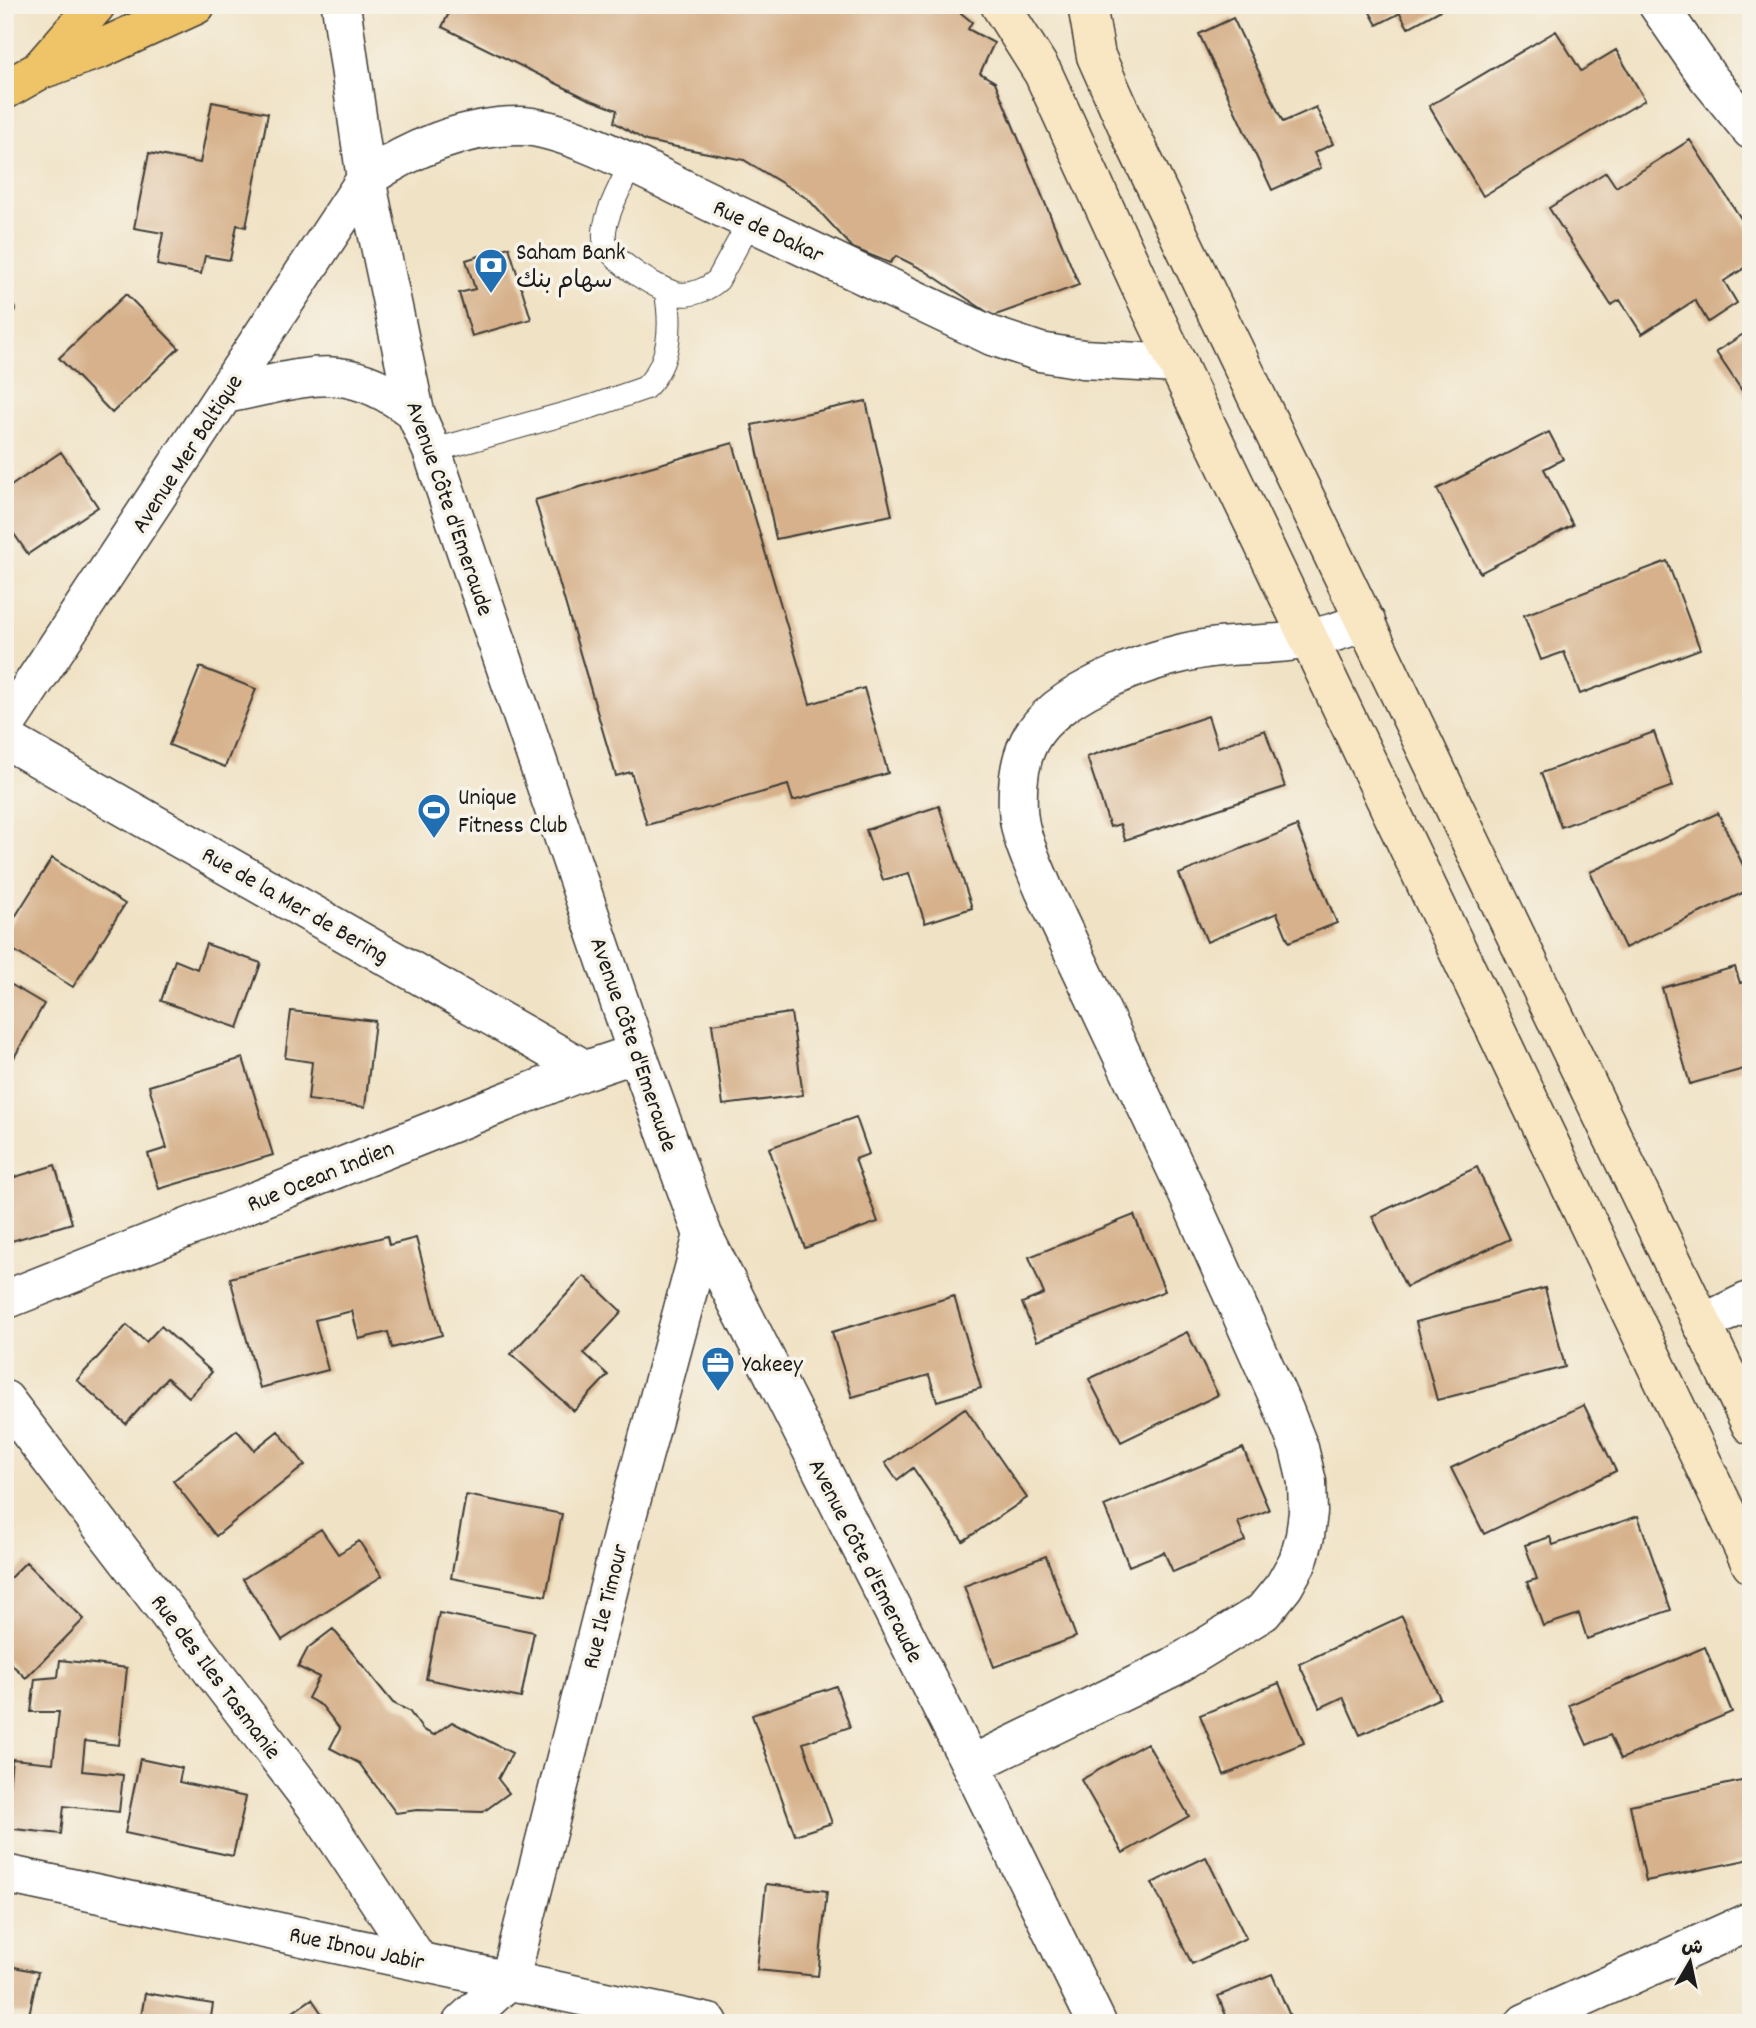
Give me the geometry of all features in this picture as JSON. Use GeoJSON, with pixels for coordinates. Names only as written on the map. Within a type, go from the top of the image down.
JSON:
{"type":"FeatureCollection","features":[{"type":"Feature","properties":{"kind":"main road"},"geometry":{"type":"LineString","coordinates":[[40,70],[96,5]]}},
{"type":"Feature","properties":{"kind":"main road"},"geometry":{"type":"LineString","coordinates":[[5,90],[40,70],[133,36],[196,5]]}},
{"type":"Feature","properties":{"kind":"main road"},"geometry":{"type":"LineString","coordinates":[[1000,5],[1044,73],[1178,364],[1751,1564]]}},
{"type":"Feature","properties":{"kind":"main road"},"geometry":{"type":"LineString","coordinates":[[1087,5],[1097,56],[1132,136],[1751,1425]]}},
{"type":"Feature","properties":{"kind":"street","name":"Avenue Côte d'Emeraude"},"geometry":{"type":"LineString","coordinates":[[341,5],[366,179],[415,412],[432,451],[637,1053],[703,1235],[971,1765],[1097,2023]]}},
{"type":"Feature","properties":{"kind":"street"},"geometry":{"type":"LineString","coordinates":[[1658,5],[1707,76],[1751,130]]}},
{"type":"Feature","properties":{"kind":"street","name":"Rue de Dakar"},"geometry":{"type":"LineString","coordinates":[[366,179],[392,161],[448,139],[482,130],[519,126],[544,129],[631,164],[992,336],[1040,352],[1083,359],[1178,364]]}},
{"type":"Feature","properties":{"kind":"street","name":"Avenue Mer Baltique"},"geometry":{"type":"LineString","coordinates":[[5,726],[366,179]]}},
{"type":"Feature","properties":{"kind":"street"},"geometry":{"type":"LineString","coordinates":[[225,394],[303,376],[337,376],[366,381],[392,394],[415,412]]}},
{"type":"Feature","properties":{"kind":"street"},"geometry":{"type":"LineString","coordinates":[[971,1765],[1173,1667],[1264,1612],[1284,1586],[1298,1561],[1308,1512],[1307,1482],[1299,1448],[1184,1186],[1044,890],[1026,845],[1018,811],[1019,775],[1029,741],[1051,712],[1127,671],[1191,651],[1309,639],[1366,622]]}},
{"type":"Feature","properties":{"kind":"street","name":"Rue de la Mer de Bering"},"geometry":{"type":"LineString","coordinates":[[5,738],[586,1070]]}},
{"type":"Feature","properties":{"kind":"street","name":"Rue Ocean Indien"},"geometry":{"type":"LineString","coordinates":[[5,1300],[586,1070],[637,1053]]}},
{"type":"Feature","properties":{"kind":"street","name":"Rue Ile Timour"},"geometry":{"type":"LineString","coordinates":[[510,1979],[623,1533],[703,1235]]}},
{"type":"Feature","properties":{"kind":"street"},"geometry":{"type":"LineString","coordinates":[[1702,1324],[1751,1300]]}},
{"type":"Feature","properties":{"kind":"street","name":"Rue des Iles Tasmanie"},"geometry":{"type":"LineString","coordinates":[[5,1400],[315,1805],[418,1960]]}},
{"type":"Feature","properties":{"kind":"street","name":"Rue Ibnou Jabir"},"geometry":{"type":"LineString","coordinates":[[5,1874],[709,2023]]}},
{"type":"Feature","properties":{"kind":"street"},"geometry":{"type":"LineString","coordinates":[[1525,2023],[1751,1920]]}},
{"type":"Feature","properties":{"kind":"street"},"geometry":{"type":"LineString","coordinates":[[462,2023],[510,1979]]}},
{"type":"Feature","properties":{"kind":"lane"},"geometry":{"type":"LineString","coordinates":[[631,164],[608,217],[605,243],[624,265],[666,291],[694,293],[712,285],[718,280],[750,221]]}},
{"type":"Feature","properties":{"kind":"lane"},"geometry":{"type":"LineString","coordinates":[[432,451],[593,406],[645,388],[663,362],[669,316],[666,291]]}},
{"type":"Feature","properties":{"kind":"building"},"geometry":{"type":"Polygon","coordinates":[[[453,5],[951,5],[972,22],[968,29],[994,43],[980,73],[995,82],[1079,285],[993,316],[924,270],[896,256],[890,263],[853,248],[808,199],[744,160],[646,141],[614,122],[617,110],[586,98],[442,27],[453,5]]]}},
{"type":"Feature","properties":{"kind":"building"},"geometry":{"type":"Polygon","coordinates":[[[1366,5],[1450,5],[1408,28],[1400,13],[1377,25],[1366,5]]]}},
{"type":"Feature","properties":{"kind":"building"},"geometry":{"type":"Polygon","coordinates":[[[1233,18],[1283,122],[1316,107],[1333,144],[1314,153],[1321,168],[1272,190],[1199,34],[1233,18]]]}},
{"type":"Feature","properties":{"kind":"building"},"geometry":{"type":"Polygon","coordinates":[[[1556,31],[1581,71],[1616,50],[1645,100],[1483,196],[1429,106],[1556,31]]]}},
{"type":"Feature","properties":{"kind":"building"},"geometry":{"type":"Polygon","coordinates":[[[212,102],[268,113],[246,227],[237,225],[230,260],[205,256],[201,274],[157,265],[163,233],[134,228],[149,153],[200,163],[212,102]]]}},
{"type":"Feature","properties":{"kind":"building"},"geometry":{"type":"Polygon","coordinates":[[[1690,140],[1751,234],[1751,264],[1724,281],[1737,303],[1708,322],[1695,300],[1642,334],[1620,300],[1611,305],[1549,208],[1606,172],[1616,187],[1690,140]]]}},
{"type":"Feature","properties":{"kind":"building"},"geometry":{"type":"Polygon","coordinates":[[[509,247],[531,319],[472,336],[459,293],[475,289],[466,260],[509,247]]]}},
{"type":"Feature","properties":{"kind":"building"},"geometry":{"type":"Polygon","coordinates":[[[5,293],[16,310],[5,317],[5,293]]]}},
{"type":"Feature","properties":{"kind":"building"},"geometry":{"type":"Polygon","coordinates":[[[126,294],[179,348],[112,413],[59,358],[126,294]]]}},
{"type":"Feature","properties":{"kind":"building"},"geometry":{"type":"Polygon","coordinates":[[[1751,329],[1751,404],[1716,352],[1751,329]]]}},
{"type":"Feature","properties":{"kind":"building"},"geometry":{"type":"Polygon","coordinates":[[[866,401],[892,515],[776,539],[752,425],[866,401]]]}},
{"type":"Feature","properties":{"kind":"building"},"geometry":{"type":"Polygon","coordinates":[[[1549,432],[1563,459],[1544,469],[1573,525],[1480,573],[1437,489],[1549,432]]]}},
{"type":"Feature","properties":{"kind":"building"},"geometry":{"type":"Polygon","coordinates":[[[733,443],[810,704],[864,688],[888,773],[793,801],[788,785],[647,825],[631,772],[616,776],[535,500],[733,443]]]}},
{"type":"Feature","properties":{"kind":"building"},"geometry":{"type":"Polygon","coordinates":[[[61,452],[98,507],[28,554],[5,521],[5,490],[61,452]]]}},
{"type":"Feature","properties":{"kind":"building"},"geometry":{"type":"Polygon","coordinates":[[[1667,561],[1700,649],[1580,694],[1564,652],[1541,660],[1524,615],[1667,561]]]}},
{"type":"Feature","properties":{"kind":"building"},"geometry":{"type":"Polygon","coordinates":[[[200,667],[256,689],[225,767],[169,745],[200,667]]]}},
{"type":"Feature","properties":{"kind":"building"},"geometry":{"type":"Polygon","coordinates":[[[1208,716],[1218,747],[1265,730],[1285,787],[1125,840],[1120,824],[1110,827],[1087,757],[1208,716]]]}},
{"type":"Feature","properties":{"kind":"building"},"geometry":{"type":"Polygon","coordinates":[[[1654,732],[1673,786],[1561,827],[1541,773],[1654,732]]]}},
{"type":"Feature","properties":{"kind":"building"},"geometry":{"type":"Polygon","coordinates":[[[939,806],[972,908],[925,923],[909,873],[883,880],[866,830],[939,806]]]}},
{"type":"Feature","properties":{"kind":"building"},"geometry":{"type":"Polygon","coordinates":[[[1718,813],[1751,882],[1751,889],[1625,948],[1590,872],[1718,813]]]}},
{"type":"Feature","properties":{"kind":"building"},"geometry":{"type":"Polygon","coordinates":[[[1297,826],[1337,923],[1289,942],[1277,913],[1207,942],[1179,874],[1297,826]]]}},
{"type":"Feature","properties":{"kind":"building"},"geometry":{"type":"Polygon","coordinates":[[[52,858],[125,904],[73,987],[5,945],[5,933],[52,858]]]}},
{"type":"Feature","properties":{"kind":"building"},"geometry":{"type":"Polygon","coordinates":[[[206,944],[261,963],[238,1028],[161,1001],[175,960],[197,969],[206,944]]]}},
{"type":"Feature","properties":{"kind":"building"},"geometry":{"type":"Polygon","coordinates":[[[1735,967],[1740,983],[1751,980],[1751,1067],[1690,1084],[1662,988],[1735,967]]]}},
{"type":"Feature","properties":{"kind":"building"},"geometry":{"type":"Polygon","coordinates":[[[5,981],[44,1004],[11,1063],[5,1060],[5,981]]]}},
{"type":"Feature","properties":{"kind":"building"},"geometry":{"type":"Polygon","coordinates":[[[291,1011],[375,1021],[365,1107],[308,1100],[312,1062],[285,1058],[291,1011]]]}},
{"type":"Feature","properties":{"kind":"building"},"geometry":{"type":"Polygon","coordinates":[[[791,1013],[803,1095],[723,1105],[712,1024],[791,1013]]]}},
{"type":"Feature","properties":{"kind":"building"},"geometry":{"type":"Polygon","coordinates":[[[243,1058],[273,1155],[159,1189],[148,1154],[167,1148],[149,1086],[243,1058]]]}},
{"type":"Feature","properties":{"kind":"building"},"geometry":{"type":"Polygon","coordinates":[[[856,1117],[869,1154],[855,1159],[878,1222],[805,1248],[769,1148],[856,1117]]]}},
{"type":"Feature","properties":{"kind":"building"},"geometry":{"type":"Polygon","coordinates":[[[55,1165],[72,1223],[5,1243],[5,1180],[55,1165]]]}},
{"type":"Feature","properties":{"kind":"building"},"geometry":{"type":"Polygon","coordinates":[[[1477,1167],[1510,1239],[1406,1287],[1372,1216],[1477,1167]]]}},
{"type":"Feature","properties":{"kind":"building"},"geometry":{"type":"Polygon","coordinates":[[[1134,1215],[1165,1291],[1037,1341],[1022,1303],[1044,1294],[1029,1257],[1134,1215]]]}},
{"type":"Feature","properties":{"kind":"building"},"geometry":{"type":"Polygon","coordinates":[[[387,1236],[389,1245],[416,1238],[442,1335],[392,1348],[388,1332],[359,1339],[352,1311],[315,1320],[328,1370],[260,1388],[230,1278],[387,1236]]]}},
{"type":"Feature","properties":{"kind":"building"},"geometry":{"type":"Polygon","coordinates":[[[584,1276],[622,1312],[584,1353],[608,1375],[574,1411],[511,1354],[584,1276]]]}},
{"type":"Feature","properties":{"kind":"building"},"geometry":{"type":"Polygon","coordinates":[[[1545,1288],[1565,1367],[1437,1400],[1416,1322],[1545,1288]]]}},
{"type":"Feature","properties":{"kind":"building"},"geometry":{"type":"Polygon","coordinates":[[[954,1296],[981,1388],[937,1401],[929,1375],[852,1397],[832,1332],[954,1296]]]}},
{"type":"Feature","properties":{"kind":"building"},"geometry":{"type":"Polygon","coordinates":[[[127,1325],[146,1342],[161,1326],[212,1372],[189,1397],[167,1378],[126,1424],[77,1380],[127,1325]]]}},
{"type":"Feature","properties":{"kind":"building"},"geometry":{"type":"Polygon","coordinates":[[[1187,1332],[1218,1395],[1121,1442],[1089,1379],[1187,1332]]]}},
{"type":"Feature","properties":{"kind":"building"},"geometry":{"type":"Polygon","coordinates":[[[1584,1405],[1616,1471],[1484,1534],[1451,1468],[1584,1405]]]}},
{"type":"Feature","properties":{"kind":"building"},"geometry":{"type":"Polygon","coordinates":[[[965,1408],[1027,1498],[963,1541],[913,1468],[897,1480],[885,1463],[965,1408]]]}},
{"type":"Feature","properties":{"kind":"building"},"geometry":{"type":"Polygon","coordinates":[[[237,1430],[254,1450],[278,1431],[305,1465],[216,1536],[173,1481],[237,1430]]]}},
{"type":"Feature","properties":{"kind":"building"},"geometry":{"type":"Polygon","coordinates":[[[1243,1448],[1269,1510],[1238,1522],[1245,1541],[1173,1572],[1164,1552],[1129,1566],[1104,1506],[1243,1448]]]}},
{"type":"Feature","properties":{"kind":"building"},"geometry":{"type":"Polygon","coordinates":[[[466,1495],[562,1514],[546,1596],[451,1578],[466,1495]]]}},
{"type":"Feature","properties":{"kind":"building"},"geometry":{"type":"Polygon","coordinates":[[[1638,1516],[1671,1610],[1587,1639],[1579,1614],[1543,1626],[1527,1582],[1537,1579],[1525,1545],[1550,1537],[1553,1545],[1638,1516]]]}},
{"type":"Feature","properties":{"kind":"building"},"geometry":{"type":"Polygon","coordinates":[[[321,1529],[338,1554],[359,1541],[382,1576],[282,1640],[243,1579],[321,1529]]]}},
{"type":"Feature","properties":{"kind":"building"},"geometry":{"type":"Polygon","coordinates":[[[1046,1556],[1076,1637],[994,1667],[964,1586],[1046,1556]]]}},
{"type":"Feature","properties":{"kind":"building"},"geometry":{"type":"Polygon","coordinates":[[[26,1562],[84,1619],[26,1678],[5,1658],[5,1583],[26,1562]]]}},
{"type":"Feature","properties":{"kind":"building"},"geometry":{"type":"Polygon","coordinates":[[[439,1613],[534,1632],[521,1698],[426,1679],[439,1613]]]}},
{"type":"Feature","properties":{"kind":"building"},"geometry":{"type":"Polygon","coordinates":[[[1402,1616],[1440,1698],[1360,1735],[1343,1697],[1320,1708],[1299,1664],[1402,1616]]]}},
{"type":"Feature","properties":{"kind":"building"},"geometry":{"type":"Polygon","coordinates":[[[333,1629],[393,1703],[409,1711],[423,1730],[434,1735],[452,1722],[512,1753],[498,1779],[509,1793],[483,1812],[417,1810],[396,1813],[359,1763],[330,1748],[340,1729],[322,1706],[308,1698],[319,1677],[298,1667],[308,1648],[333,1629]]]}},
{"type":"Feature","properties":{"kind":"building"},"geometry":{"type":"Polygon","coordinates":[[[1705,1647],[1732,1712],[1621,1759],[1610,1735],[1587,1745],[1569,1705],[1705,1647]]]}},
{"type":"Feature","properties":{"kind":"building"},"geometry":{"type":"Polygon","coordinates":[[[60,1660],[127,1668],[119,1745],[85,1741],[82,1771],[123,1775],[119,1812],[64,1806],[61,1834],[5,1828],[12,1759],[53,1763],[59,1712],[31,1712],[35,1679],[58,1677],[60,1660]]]}},
{"type":"Feature","properties":{"kind":"building"},"geometry":{"type":"Polygon","coordinates":[[[1279,1683],[1304,1743],[1224,1775],[1200,1715],[1279,1683]]]}},
{"type":"Feature","properties":{"kind":"building"},"geometry":{"type":"Polygon","coordinates":[[[836,1686],[850,1727],[803,1743],[832,1823],[795,1835],[752,1715],[836,1686]]]}},
{"type":"Feature","properties":{"kind":"building"},"geometry":{"type":"Polygon","coordinates":[[[1147,1743],[1189,1816],[1123,1853],[1081,1780],[1147,1743]]]}},
{"type":"Feature","properties":{"kind":"building"},"geometry":{"type":"Polygon","coordinates":[[[140,1759],[182,1768],[179,1782],[246,1797],[233,1856],[125,1833],[140,1759]]]}},
{"type":"Feature","properties":{"kind":"building"},"geometry":{"type":"Polygon","coordinates":[[[1751,1779],[1751,1859],[1646,1881],[1630,1805],[1751,1779]]]}},
{"type":"Feature","properties":{"kind":"building"},"geometry":{"type":"Polygon","coordinates":[[[1206,1857],[1246,1938],[1192,1964],[1152,1883],[1206,1857]]]}},
{"type":"Feature","properties":{"kind":"building"},"geometry":{"type":"Polygon","coordinates":[[[766,1884],[827,1891],[818,1976],[757,1970],[766,1884]]]}},
{"type":"Feature","properties":{"kind":"building"},"geometry":{"type":"Polygon","coordinates":[[[5,1965],[38,1972],[29,2015],[5,2011],[5,1965]]]}},
{"type":"Feature","properties":{"kind":"building"},"geometry":{"type":"Polygon","coordinates":[[[1272,1974],[1293,2023],[1229,2023],[1218,1996],[1272,1974]]]}},
{"type":"Feature","properties":{"kind":"building"},"geometry":{"type":"Polygon","coordinates":[[[145,1993],[213,2004],[210,2023],[140,2023],[145,1993]]]}},
{"type":"Feature","properties":{"kind":"building"},"geometry":{"type":"Polygon","coordinates":[[[312,1999],[328,2023],[277,2023],[312,1999]]]}},
{"type":"Feature","properties":{"kind":"place","name":"Saham Bank سهام بنك"},"geometry":{"type":"Point","coordinates":[491,295]}},
{"type":"Feature","properties":{"kind":"place","name":"Unique Fitness Club"},"geometry":{"type":"Point","coordinates":[434,840]}},
{"type":"Feature","properties":{"kind":"place","name":"Yakeey"},"geometry":{"type":"Point","coordinates":[718,1393]}}]}
